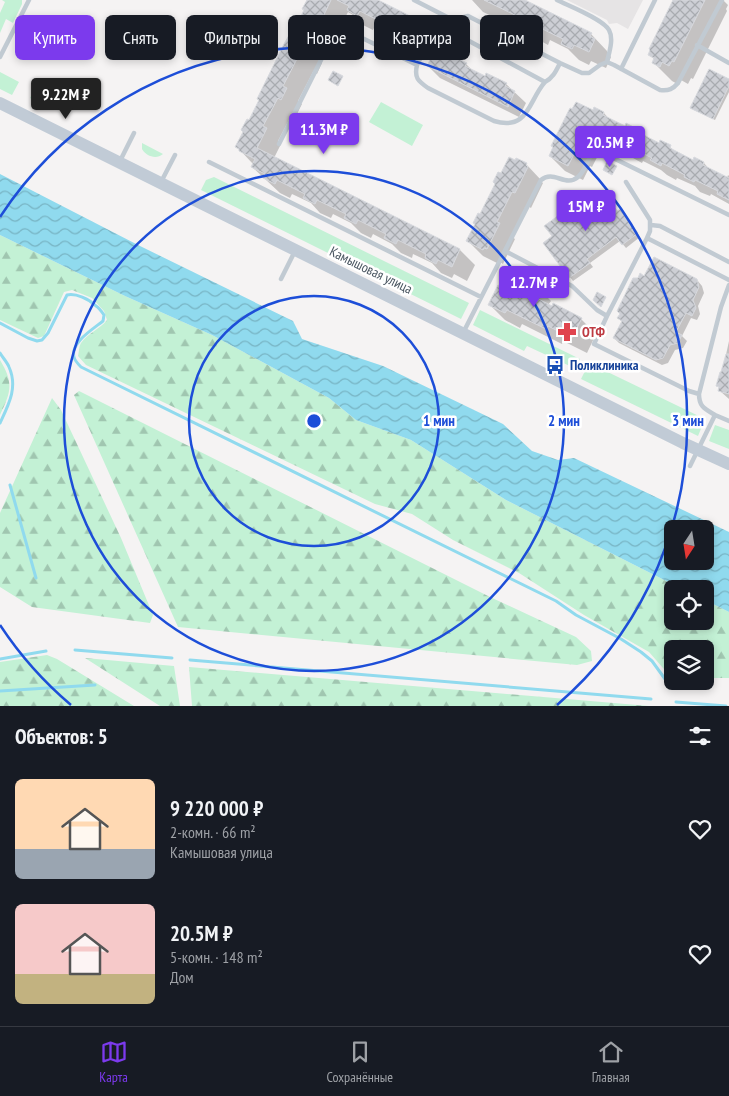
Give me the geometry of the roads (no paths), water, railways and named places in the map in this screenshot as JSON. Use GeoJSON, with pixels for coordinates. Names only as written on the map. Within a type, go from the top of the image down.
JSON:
{"type":"FeatureCollection","features":[{"type":"Feature","properties":{"kind":"street","name":"Камышовая улица"},"geometry":{"type":"LineString","coordinates":[[0,103],[729,464]]}},
{"type":"Feature","properties":{"kind":"lane"},"geometry":{"type":"LineString","coordinates":[[0,57],[29,0]]}},
{"type":"Feature","properties":{"kind":"lane"},"geometry":{"type":"LineString","coordinates":[[414,0],[443,14],[417,65],[415,73],[419,82],[494,121],[504,124],[520,120],[527,113],[541,87],[550,80],[560,63]]}},
{"type":"Feature","properties":{"kind":"lane"},"geometry":{"type":"LineString","coordinates":[[426,6],[429,0]]}},
{"type":"Feature","properties":{"kind":"lane"},"geometry":{"type":"LineString","coordinates":[[557,0],[591,16],[609,30],[612,40],[607,62]]}},
{"type":"Feature","properties":{"kind":"lane"},"geometry":{"type":"LineString","coordinates":[[621,69],[655,0]]}},
{"type":"Feature","properties":{"kind":"lane"},"geometry":{"type":"LineString","coordinates":[[470,17],[582,73],[588,73],[607,62],[660,90],[668,90],[678,83],[722,0]]}},
{"type":"Feature","properties":{"kind":"lane"},"geometry":{"type":"LineString","coordinates":[[279,144],[331,40],[338,35],[356,36],[417,65]]}},
{"type":"Feature","properties":{"kind":"lane"},"geometry":{"type":"LineString","coordinates":[[470,41],[545,82]]}},
{"type":"Feature","properties":{"kind":"lane"},"geometry":{"type":"LineString","coordinates":[[697,45],[729,63]]}},
{"type":"Feature","properties":{"kind":"lane"},"geometry":{"type":"LineString","coordinates":[[119,162],[134,133]]}},
{"type":"Feature","properties":{"kind":"lane"},"geometry":{"type":"LineString","coordinates":[[463,332],[541,180],[550,176],[565,180],[572,180],[578,177],[594,153],[604,153],[729,215]]}},
{"type":"Feature","properties":{"kind":"lane"},"geometry":{"type":"LineString","coordinates":[[161,183],[175,155]]}},
{"type":"Feature","properties":{"kind":"lane"},"geometry":{"type":"LineString","coordinates":[[209,162],[481,297]]}},
{"type":"Feature","properties":{"kind":"lane"},"geometry":{"type":"LineString","coordinates":[[626,182],[650,220],[650,231],[594,344],[689,391],[699,394]]}},
{"type":"Feature","properties":{"kind":"lane"},"geometry":{"type":"LineString","coordinates":[[651,225],[660,226],[729,262]]}},
{"type":"Feature","properties":{"kind":"lane"},"geometry":{"type":"LineString","coordinates":[[647,238],[729,280]]}},
{"type":"Feature","properties":{"kind":"lane"},"geometry":{"type":"LineString","coordinates":[[281,279],[296,250]]}},
{"type":"Feature","properties":{"kind":"lane"},"geometry":{"type":"LineString","coordinates":[[505,251],[572,286],[597,310],[607,316]]}},
{"type":"Feature","properties":{"kind":"lane"},"geometry":{"type":"LineString","coordinates":[[729,285],[721,307],[699,394],[699,401],[704,408],[729,421]]}},
{"type":"Feature","properties":{"kind":"lane"},"geometry":{"type":"LineString","coordinates":[[690,466],[715,415]]}},
{"type":"Feature","properties":{"kind":"water"},"geometry":{"type":"Polygon","coordinates":[[[0,174],[138,245],[293,321],[302,339],[383,366],[503,424],[532,451],[558,460],[574,458],[704,520],[664,520],[664,570],[714,570],[714,525],[729,532],[729,612],[714,604],[714,580],[664,580],[506,500],[411,440],[356,420],[329,398],[212,335],[125,296],[0,235],[0,174]]]}},
{"type":"Feature","properties":{"kind":"waterway"},"geometry":{"type":"LineString","coordinates":[[0,323],[28,338],[37,341],[42,340],[48,333],[67,295],[86,299],[93,303],[104,315],[103,321],[83,337],[75,347],[74,357],[81,367],[556,601],[576,615],[641,652],[652,661],[664,678]]}},
{"type":"Feature","properties":{"kind":"waterway"},"geometry":{"type":"LineString","coordinates":[[0,353],[9,367],[13,382],[9,402],[0,423]]}},
{"type":"Feature","properties":{"kind":"waterway"},"geometry":{"type":"LineString","coordinates":[[10,485],[36,578]]}},
{"type":"Feature","properties":{"kind":"waterway"},"geometry":{"type":"LineString","coordinates":[[75,650],[172,658]]}},
{"type":"Feature","properties":{"kind":"waterway"},"geometry":{"type":"LineString","coordinates":[[0,659],[46,651]]}},
{"type":"Feature","properties":{"kind":"waterway"},"geometry":{"type":"LineString","coordinates":[[190,660],[651,699]]}},
{"type":"Feature","properties":{"kind":"waterway"},"geometry":{"type":"LineString","coordinates":[[0,691],[95,685]]}},
{"type":"Feature","properties":{"kind":"waterway"},"geometry":{"type":"LineString","coordinates":[[676,702],[726,706]]}},
{"type":"Feature","properties":{"kind":"place","name":"ОТФ"},"geometry":{"type":"Point","coordinates":[567,332]}},
{"type":"Feature","properties":{"kind":"place","name":"Поликлиника"},"geometry":{"type":"Point","coordinates":[555,365]}}]}
